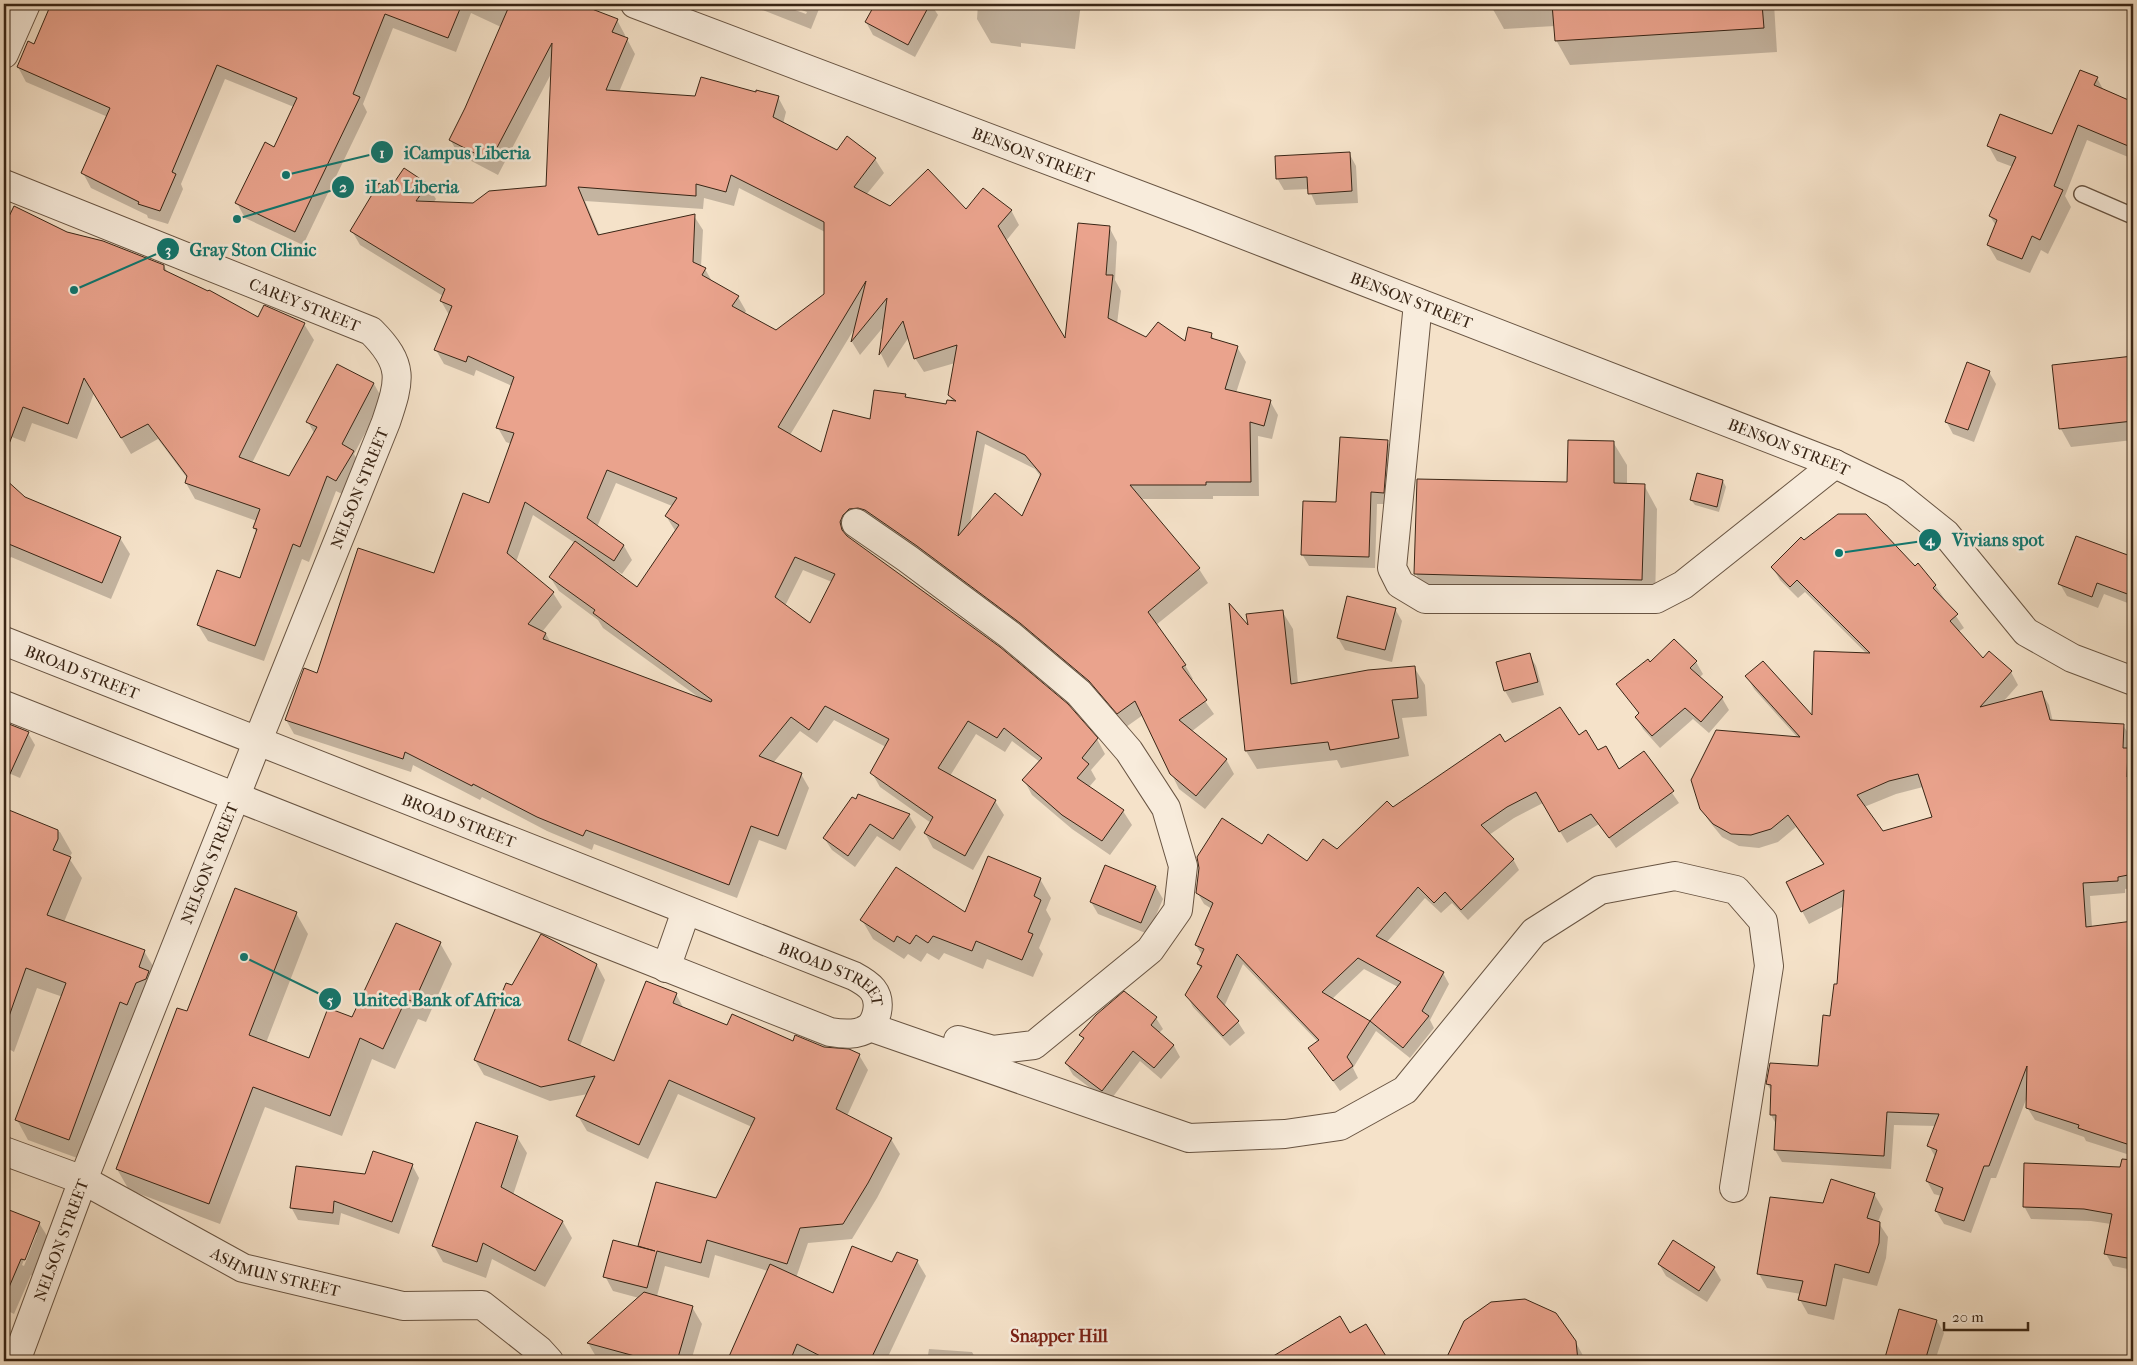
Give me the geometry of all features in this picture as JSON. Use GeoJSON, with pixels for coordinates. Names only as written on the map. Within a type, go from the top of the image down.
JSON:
{"type":"FeatureCollection","features":[{"type":"Feature","properties":{"kind":"street"},"geometry":{"type":"LineString","coordinates":[[4,54],[26,4]]}},
{"type":"Feature","properties":{"kind":"street","name":"BENSON STREET"},"geometry":{"type":"LineString","coordinates":[[635,4],[1195,216],[1835,464],[1894,493],[1946,534],[2026,632],[2072,658],[2133,681]]}},
{"type":"Feature","properties":{"kind":"street","name":"CAREY STREET"},"geometry":{"type":"LineString","coordinates":[[4,184],[371,331],[387,347],[396,366]]}},
{"type":"Feature","properties":{"kind":"street"},"geometry":{"type":"LineString","coordinates":[[1418,303],[1392,568],[1400,584],[1426,599],[1656,599],[1683,585],[1835,464]]}},
{"type":"Feature","properties":{"kind":"street","name":"NELSON STREET"},"geometry":{"type":"LineString","coordinates":[[16,1361],[83,1180],[386,422],[395,394],[396,366]]}},
{"type":"Feature","properties":{"kind":"street"},"geometry":{"type":"LineString","coordinates":[[856,523],[1010,635],[1079,693],[1129,751],[1166,808],[1183,866],[1178,910],[1150,950],[1034,1045],[993,1050],[873,1022]]}},
{"type":"Feature","properties":{"kind":"street","name":"BROAD STREET"},"geometry":{"type":"LineString","coordinates":[[4,641],[258,740],[869,984],[876,993],[879,1004],[873,1022],[861,1032],[846,1034],[830,1032],[4,705]]}},
{"type":"Feature","properties":{"kind":"street"},"geometry":{"type":"LineString","coordinates":[[873,1022],[1189,1138],[1285,1134],[1340,1126],[1405,1090],[1534,932],[1600,890],[1675,876],[1736,890],[1763,921],[1769,966],[1734,1188]]}},
{"type":"Feature","properties":{"kind":"street"},"geometry":{"type":"LineString","coordinates":[[666,968],[686,911]]}},
{"type":"Feature","properties":{"kind":"street","name":"ASHMUN STREET"},"geometry":{"type":"LineString","coordinates":[[4,1151],[83,1180],[243,1268],[403,1306],[482,1305],[539,1350],[549,1361]]}},
{"type":"Feature","properties":{"kind":"lane"},"geometry":{"type":"LineString","coordinates":[[2082,194],[2133,216]]}},
{"type":"Feature","properties":{"kind":"building"},"geometry":{"type":"Polygon","coordinates":[[[51,4],[462,4],[448,38],[385,14],[353,94],[360,97],[295,232],[235,203],[265,142],[274,147],[297,98],[217,65],[172,172],[176,174],[160,211],[138,204],[139,202],[81,173],[110,108],[17,67],[28,41],[34,44],[51,4]]]}},
{"type":"Feature","properties":{"kind":"building"},"geometry":{"type":"Polygon","coordinates":[[[510,4],[579,4],[618,19],[612,32],[628,38],[606,90],[695,96],[701,77],[756,92],[756,90],[779,96],[773,117],[837,150],[847,136],[876,158],[854,187],[890,206],[928,169],[966,209],[983,188],[1012,210],[998,226],[1065,338],[1078,223],[1110,226],[1106,275],[1113,275],[1108,318],[1146,337],[1158,322],[1185,341],[1188,327],[1212,333],[1211,338],[1238,346],[1225,389],[1271,400],[1264,426],[1250,422],[1251,482],[1206,482],[1206,485],[1130,485],[1200,568],[1148,612],[1186,665],[1182,667],[1207,700],[1179,720],[1227,759],[1196,796],[1170,774],[1135,701],[1117,714],[1089,681],[1020,623],[917,546],[865,510],[858,508],[849,509],[843,515],[840,522],[842,530],[847,536],[1000,647],[1068,704],[1098,738],[1082,758],[1089,764],[1077,778],[1124,810],[1102,841],[1062,815],[1022,780],[1042,758],[1004,728],[997,738],[968,721],[938,768],[996,800],[965,856],[924,833],[933,817],[870,773],[889,739],[825,706],[809,730],[791,717],[759,756],[802,773],[778,836],[751,826],[729,885],[586,830],[583,836],[537,817],[405,752],[403,759],[285,720],[304,668],[317,673],[358,548],[434,573],[463,493],[489,503],[514,433],[496,428],[514,377],[468,356],[466,362],[434,350],[452,306],[440,301],[445,289],[350,231],[379,183],[389,190],[404,168],[428,184],[416,201],[473,203],[489,191],[546,186],[552,43],[490,161],[449,140],[465,108],[510,4]],[[731,175],[726,192],[696,184],[696,196],[578,187],[598,235],[695,214],[693,262],[706,268],[702,275],[739,296],[732,306],[776,330],[824,294],[824,222],[731,175]],[[866,281],[778,427],[821,452],[833,410],[870,419],[874,390],[906,394],[905,397],[946,404],[947,400],[956,401],[948,395],[957,345],[914,359],[903,321],[879,355],[887,298],[851,342],[866,281]],[[977,431],[958,536],[995,493],[1022,516],[1041,474],[1025,455],[977,431]],[[607,470],[587,518],[624,545],[614,561],[525,502],[507,553],[554,592],[528,624],[546,633],[543,639],[711,702],[712,700],[593,613],[595,610],[549,577],[575,541],[637,587],[679,525],[665,516],[677,498],[607,470]],[[795,557],[775,597],[810,623],[835,574],[795,557]]]}},
{"type":"Feature","properties":{"kind":"building"},"geometry":{"type":"Polygon","coordinates":[[[875,4],[930,4],[908,45],[865,22],[875,4]]]}},
{"type":"Feature","properties":{"kind":"building"},"geometry":{"type":"Polygon","coordinates":[[[1552,4],[1762,4],[1764,28],[1555,41],[1552,4]]]}},
{"type":"Feature","properties":{"kind":"building"},"geometry":{"type":"Polygon","coordinates":[[[2080,70],[2098,77],[2094,85],[2133,102],[2133,148],[2078,125],[2054,186],[2063,190],[2040,240],[2032,236],[2022,259],[1987,245],[1997,220],[1989,216],[2016,157],[1987,146],[2000,114],[2052,134],[2080,70]]]}},
{"type":"Feature","properties":{"kind":"building"},"geometry":{"type":"Polygon","coordinates":[[[1350,152],[1352,191],[1308,194],[1307,177],[1276,179],[1275,156],[1350,152]]]}},
{"type":"Feature","properties":{"kind":"building"},"geometry":{"type":"Polygon","coordinates":[[[14,206],[67,232],[103,241],[164,265],[164,270],[209,290],[258,317],[264,305],[305,323],[239,457],[289,476],[317,427],[306,422],[337,364],[374,383],[342,444],[354,451],[336,481],[327,476],[300,547],[293,544],[255,646],[197,625],[217,570],[240,578],[257,529],[253,528],[260,509],[185,483],[187,476],[148,424],[121,438],[84,378],[68,424],[23,407],[6,452],[4,452],[4,227],[14,206]]]}},
{"type":"Feature","properties":{"kind":"building"},"geometry":{"type":"Polygon","coordinates":[[[2133,356],[2133,421],[2059,429],[2052,365],[2133,356]]]}},
{"type":"Feature","properties":{"kind":"building"},"geometry":{"type":"Polygon","coordinates":[[[1967,362],[1990,371],[1968,430],[1945,422],[1967,362]]]}},
{"type":"Feature","properties":{"kind":"building"},"geometry":{"type":"Polygon","coordinates":[[[1340,437],[1388,440],[1384,493],[1371,492],[1369,557],[1301,555],[1303,501],[1336,502],[1340,437]]]}},
{"type":"Feature","properties":{"kind":"building"},"geometry":{"type":"Polygon","coordinates":[[[1568,440],[1614,441],[1614,483],[1645,484],[1642,580],[1414,574],[1417,479],[1567,482],[1568,440]]]}},
{"type":"Feature","properties":{"kind":"building"},"geometry":{"type":"Polygon","coordinates":[[[1697,473],[1723,480],[1717,507],[1690,500],[1697,473]]]}},
{"type":"Feature","properties":{"kind":"building"},"geometry":{"type":"Polygon","coordinates":[[[4,478],[25,497],[121,537],[102,583],[4,542],[4,478]]]}},
{"type":"Feature","properties":{"kind":"building"},"geometry":{"type":"Polygon","coordinates":[[[1838,514],[1866,514],[1915,566],[1918,563],[1936,585],[1933,588],[1958,614],[1950,621],[1983,658],[1989,651],[2012,671],[1980,707],[2042,691],[2050,720],[2124,724],[2123,748],[2128,748],[2127,777],[2133,776],[2133,874],[2118,877],[2118,881],[2083,883],[2086,927],[2133,921],[2133,1146],[2078,1128],[2079,1125],[2026,1108],[2027,1066],[1989,1166],[1984,1166],[1964,1221],[1935,1211],[1943,1188],[1926,1181],[1937,1150],[1927,1146],[1939,1114],[1887,1112],[1884,1156],[1774,1150],[1776,1115],[1770,1115],[1771,1085],[1766,1084],[1770,1063],[1818,1066],[1823,1015],[1830,1016],[1834,984],[1837,984],[1844,890],[1801,912],[1786,882],[1824,864],[1788,815],[1771,829],[1751,835],[1731,834],[1713,824],[1700,809],[1691,780],[1716,730],[1800,737],[1745,676],[1763,661],[1812,715],[1814,651],[1870,653],[1797,580],[1790,587],[1771,567],[1801,537],[1804,540],[1838,514]],[[1918,774],[1889,781],[1857,795],[1883,831],[1932,817],[1918,774]]]}},
{"type":"Feature","properties":{"kind":"building"},"geometry":{"type":"Polygon","coordinates":[[[2076,536],[2133,557],[2133,596],[2097,583],[2092,597],[2058,584],[2076,536]]]}},
{"type":"Feature","properties":{"kind":"building"},"geometry":{"type":"Polygon","coordinates":[[[1347,596],[1396,608],[1385,650],[1337,638],[1347,596]]]}},
{"type":"Feature","properties":{"kind":"building"},"geometry":{"type":"Polygon","coordinates":[[[1229,603],[1248,625],[1246,614],[1283,610],[1291,684],[1368,670],[1415,666],[1418,698],[1392,700],[1399,738],[1330,750],[1328,742],[1245,751],[1229,603]]]}},
{"type":"Feature","properties":{"kind":"building"},"geometry":{"type":"Polygon","coordinates":[[[1674,639],[1697,661],[1690,668],[1723,697],[1701,722],[1685,708],[1652,736],[1635,717],[1639,713],[1616,684],[1648,659],[1650,662],[1674,639]]]}},
{"type":"Feature","properties":{"kind":"building"},"geometry":{"type":"Polygon","coordinates":[[[1530,653],[1538,682],[1504,691],[1496,662],[1530,653]]]}},
{"type":"Feature","properties":{"kind":"building"},"geometry":{"type":"Polygon","coordinates":[[[1560,707],[1579,735],[1586,730],[1598,750],[1606,746],[1619,769],[1644,751],[1674,791],[1609,838],[1591,814],[1559,832],[1536,792],[1507,807],[1481,825],[1514,859],[1461,910],[1445,892],[1434,903],[1418,887],[1376,936],[1444,972],[1422,1011],[1429,1016],[1403,1048],[1370,1021],[1347,1057],[1353,1066],[1333,1081],[1308,1048],[1319,1040],[1237,954],[1217,997],[1239,1021],[1223,1036],[1185,995],[1202,966],[1197,964],[1204,949],[1195,945],[1213,903],[1196,893],[1199,868],[1197,857],[1222,818],[1262,844],[1268,834],[1307,861],[1323,839],[1337,849],[1387,801],[1393,807],[1500,734],[1505,742],[1560,707]],[[1358,958],[1322,992],[1370,1021],[1401,982],[1358,958]]]}},
{"type":"Feature","properties":{"kind":"building"},"geometry":{"type":"Polygon","coordinates":[[[4,722],[29,732],[4,787],[4,722]]]}},
{"type":"Feature","properties":{"kind":"building"},"geometry":{"type":"Polygon","coordinates":[[[858,794],[910,814],[893,839],[870,824],[848,856],[823,838],[852,797],[856,799],[858,794]]]}},
{"type":"Feature","properties":{"kind":"building"},"geometry":{"type":"Polygon","coordinates":[[[4,808],[58,830],[58,839],[53,850],[71,857],[47,915],[145,950],[139,967],[149,971],[146,979],[136,983],[127,1005],[120,1002],[69,1140],[15,1120],[66,983],[26,968],[7,1022],[4,1021],[4,808]]]}},
{"type":"Feature","properties":{"kind":"building"},"geometry":{"type":"Polygon","coordinates":[[[988,856],[1041,878],[1034,896],[1041,900],[1028,932],[1033,934],[1022,960],[976,941],[972,951],[933,936],[928,943],[916,935],[910,944],[897,936],[894,942],[860,920],[896,867],[965,912],[988,856]]]}},
{"type":"Feature","properties":{"kind":"building"},"geometry":{"type":"Polygon","coordinates":[[[1105,865],[1156,886],[1141,923],[1090,902],[1105,865]]]}},
{"type":"Feature","properties":{"kind":"building"},"geometry":{"type":"Polygon","coordinates":[[[235,888],[297,912],[249,1035],[309,1058],[328,1008],[352,1017],[396,923],[441,942],[414,1002],[406,999],[383,1049],[360,1038],[330,1116],[253,1087],[209,1204],[116,1169],[177,1008],[187,1011],[235,888]]]}},
{"type":"Feature","properties":{"kind":"building"},"geometry":{"type":"Polygon","coordinates":[[[541,934],[597,964],[568,1040],[614,1061],[646,981],[677,993],[673,1003],[727,1025],[732,1014],[793,1041],[795,1035],[824,1047],[849,1049],[860,1054],[836,1109],[892,1138],[843,1224],[800,1228],[787,1264],[707,1240],[701,1263],[657,1251],[647,1288],[603,1277],[613,1240],[655,1251],[638,1246],[656,1182],[716,1198],[755,1118],[669,1080],[639,1145],[576,1116],[595,1076],[541,1087],[474,1060],[506,983],[512,985],[541,934]]]}},
{"type":"Feature","properties":{"kind":"building"},"geometry":{"type":"Polygon","coordinates":[[[1124,991],[1157,1017],[1151,1025],[1174,1045],[1154,1068],[1133,1051],[1102,1091],[1065,1063],[1084,1038],[1079,1035],[1096,1015],[1124,991]]]}},
{"type":"Feature","properties":{"kind":"building"},"geometry":{"type":"Polygon","coordinates":[[[476,1122],[518,1136],[501,1187],[563,1221],[535,1271],[483,1243],[477,1262],[432,1246],[476,1122]]]}},
{"type":"Feature","properties":{"kind":"building"},"geometry":{"type":"Polygon","coordinates":[[[373,1151],[413,1164],[392,1222],[334,1201],[333,1213],[290,1208],[296,1166],[365,1174],[373,1151]]]}},
{"type":"Feature","properties":{"kind":"building"},"geometry":{"type":"Polygon","coordinates":[[[2122,1159],[2133,1160],[2133,1259],[2104,1254],[2112,1214],[2084,1209],[2023,1207],[2024,1163],[2120,1167],[2122,1159]]]}},
{"type":"Feature","properties":{"kind":"building"},"geometry":{"type":"Polygon","coordinates":[[[1831,1179],[1875,1193],[1867,1218],[1880,1222],[1879,1243],[1869,1273],[1835,1264],[1826,1306],[1798,1300],[1803,1281],[1757,1274],[1770,1197],[1823,1203],[1831,1179]]]}},
{"type":"Feature","properties":{"kind":"building"},"geometry":{"type":"Polygon","coordinates":[[[4,1208],[40,1222],[25,1260],[21,1259],[4,1299],[4,1208]]]}},
{"type":"Feature","properties":{"kind":"building"},"geometry":{"type":"Polygon","coordinates":[[[1673,1240],[1715,1267],[1699,1291],[1658,1264],[1673,1240]]]}},
{"type":"Feature","properties":{"kind":"building"},"geometry":{"type":"Polygon","coordinates":[[[852,1246],[892,1262],[897,1252],[918,1260],[870,1361],[830,1361],[797,1344],[790,1361],[727,1361],[770,1264],[833,1293],[852,1246]]]}},
{"type":"Feature","properties":{"kind":"building"},"geometry":{"type":"Polygon","coordinates":[[[644,1292],[693,1306],[677,1361],[653,1361],[587,1343],[644,1292]]]}},
{"type":"Feature","properties":{"kind":"building"},"geometry":{"type":"Polygon","coordinates":[[[1525,1299],[1556,1313],[1576,1341],[1578,1361],[1445,1361],[1464,1321],[1491,1302],[1525,1299]]]}},
{"type":"Feature","properties":{"kind":"building"},"geometry":{"type":"Polygon","coordinates":[[[1899,1309],[1937,1320],[1925,1361],[1884,1361],[1899,1309]]]}},
{"type":"Feature","properties":{"kind":"building"},"geometry":{"type":"Polygon","coordinates":[[[1340,1316],[1350,1333],[1366,1324],[1389,1361],[1265,1361],[1340,1316]]]}},
{"type":"Feature","properties":{"kind":"place","name":"iCampus Liberia"},"geometry":{"type":"Point","coordinates":[286,175]}},
{"type":"Feature","properties":{"kind":"place","name":"iLab Liberia"},"geometry":{"type":"Point","coordinates":[237,219]}},
{"type":"Feature","properties":{"kind":"place","name":"Gray Ston Clinic"},"geometry":{"type":"Point","coordinates":[74,290]}},
{"type":"Feature","properties":{"kind":"place","name":"Vivians spot"},"geometry":{"type":"Point","coordinates":[1839,553]}},
{"type":"Feature","properties":{"kind":"place","name":"United Bank of Africa"},"geometry":{"type":"Point","coordinates":[244,957]}},
{"type":"Feature","properties":{"kind":"district","name":"Snapper Hill"},"geometry":{"type":"Point","coordinates":[1059,1336]}}]}
